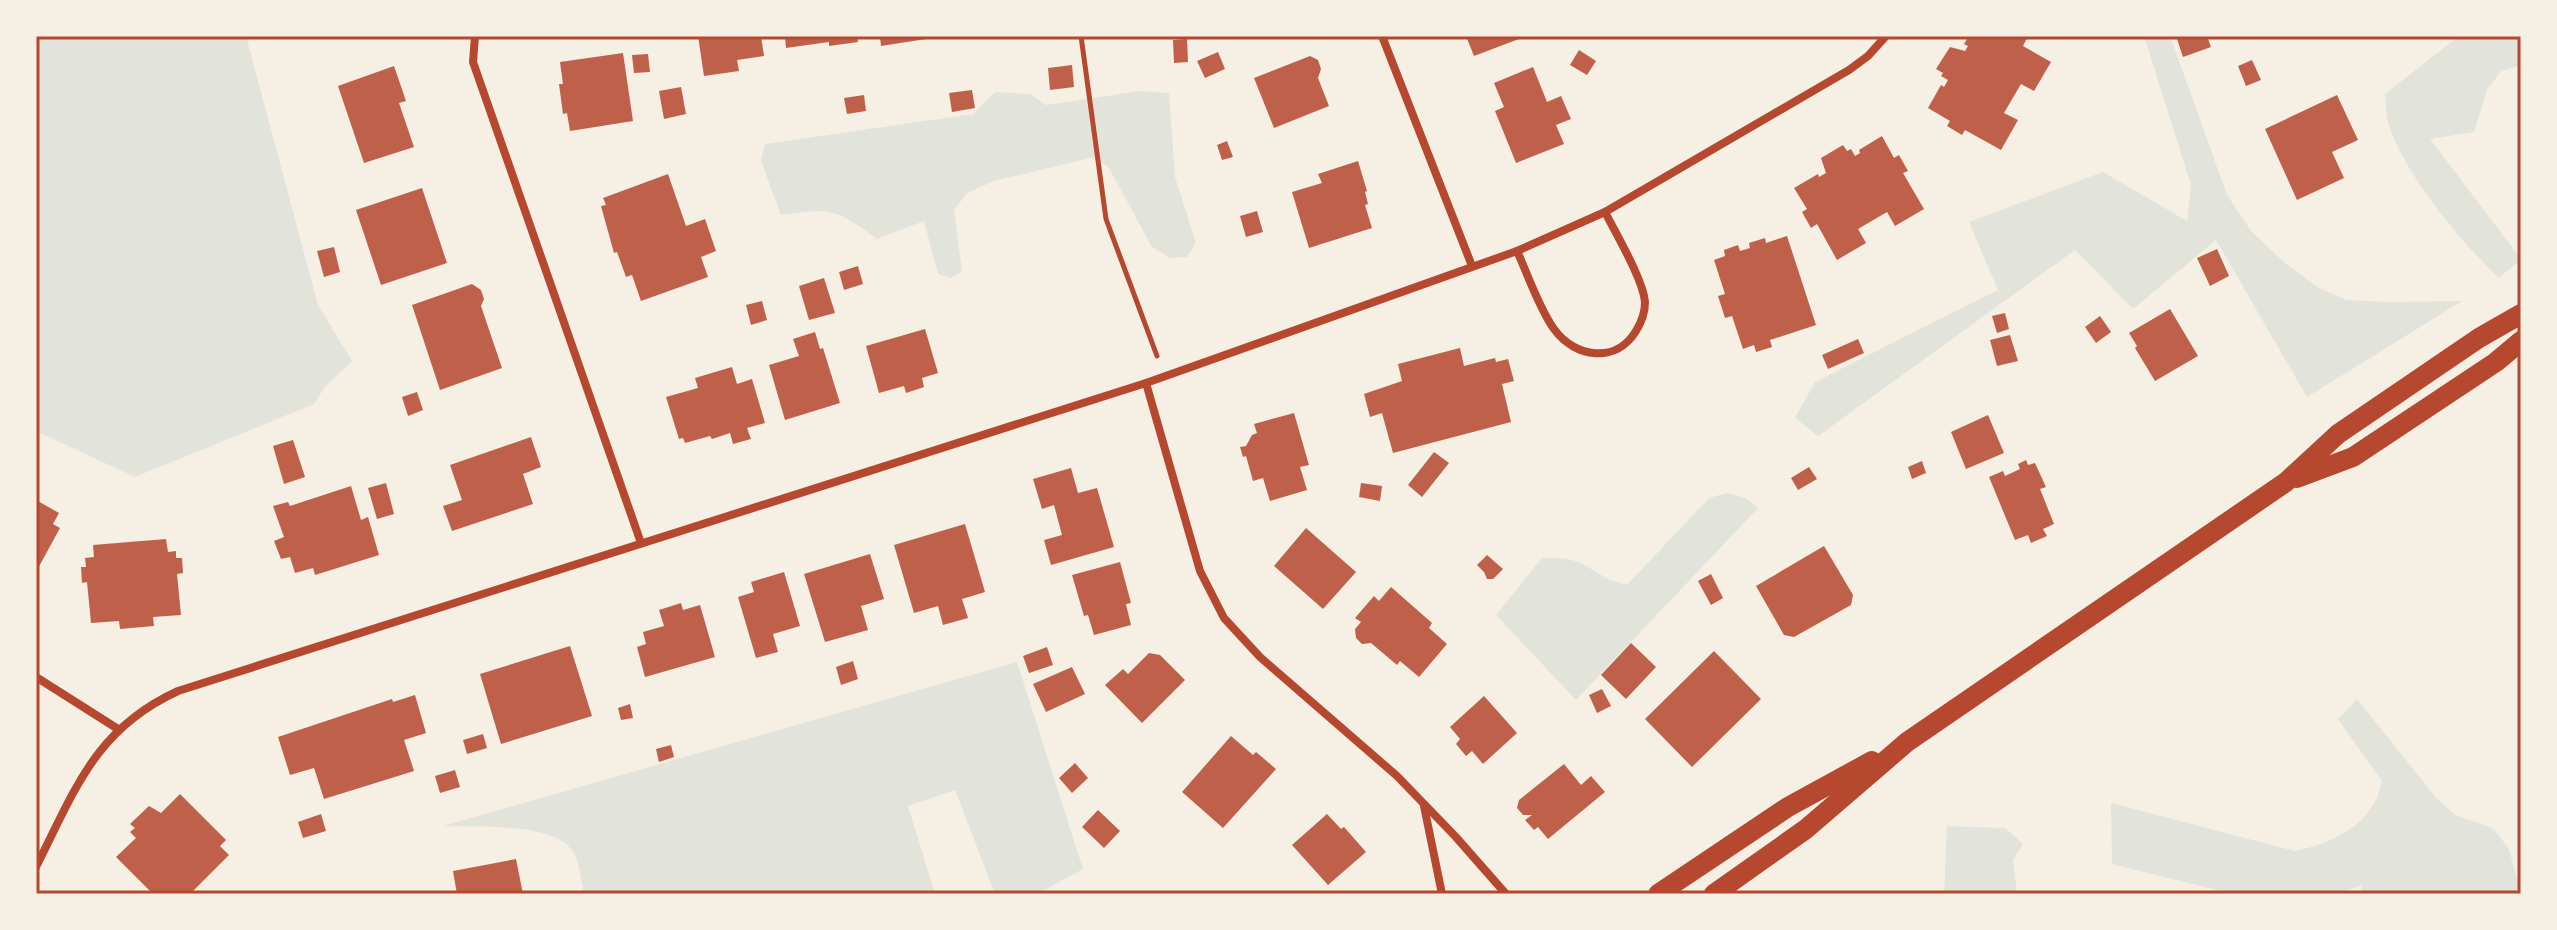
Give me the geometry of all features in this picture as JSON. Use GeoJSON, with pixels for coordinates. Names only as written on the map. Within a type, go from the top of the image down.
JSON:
{"type":"FeatureCollection","features":[{"type":"Feature","properties":{"kind":"main road"},"geometry":{"type":"LineString","coordinates":[[1658,894],[1788,807],[1907,742],[2286,482],[2338,434],[2479,338],[2521,314]]}},
{"type":"Feature","properties":{"kind":"main road"},"geometry":{"type":"LineString","coordinates":[[2286,482],[2353,457],[2496,362],[2521,341]]}},
{"type":"Feature","properties":{"kind":"main road"},"geometry":{"type":"LineString","coordinates":[[1714,894],[1806,829],[1907,742]]}},
{"type":"Feature","properties":{"kind":"street"},"geometry":{"type":"LineString","coordinates":[[475,36],[473,62],[641,543]]}},
{"type":"Feature","properties":{"kind":"street"},"geometry":{"type":"LineString","coordinates":[[1382,36],[1472,266]]}},
{"type":"Feature","properties":{"kind":"street"},"geometry":{"type":"LineString","coordinates":[[36,867],[90,764],[118,729],[157,701],[208,679],[1146,383],[1517,251],[1605,212],[1849,70],[1868,56],[1886,36]]}},
{"type":"Feature","properties":{"kind":"street"},"geometry":{"type":"LineString","coordinates":[[1517,251],[1555,329],[1566,341],[1587,352],[1607,355],[1623,347],[1642,321],[1645,304],[1641,287],[1605,212]]}},
{"type":"Feature","properties":{"kind":"street"},"geometry":{"type":"LineString","coordinates":[[1146,383],[1200,571],[1224,618],[1260,657],[1377,757],[1455,836],[1506,894]]}},
{"type":"Feature","properties":{"kind":"street"},"geometry":{"type":"LineString","coordinates":[[36,677],[118,729]]}},
{"type":"Feature","properties":{"kind":"street"},"geometry":{"type":"LineString","coordinates":[[1424,805],[1442,894]]}},
{"type":"Feature","properties":{"kind":"path"},"geometry":{"type":"LineString","coordinates":[[1081,36],[1106,219],[1164,376]]}},
{"type":"Feature","properties":{"kind":"shaded area"},"geometry":{"type":"Polygon","coordinates":[[[36,36],[246,36],[318,305],[352,361],[324,388],[314,404],[135,477],[36,431],[36,36]]]}},
{"type":"Feature","properties":{"kind":"shaded area"},"geometry":{"type":"Polygon","coordinates":[[[2144,36],[2170,36],[2227,195],[2251,231],[2285,263],[2317,287],[2346,300],[2462,301],[2307,397],[2216,240],[2133,309],[2075,250],[1818,436],[1795,418],[1815,382],[1998,290],[1969,222],[2103,172],[2187,221],[2191,185],[2144,36]]]}},
{"type":"Feature","properties":{"kind":"shaded area"},"geometry":{"type":"Polygon","coordinates":[[[2459,36],[2521,36],[2521,65],[2501,71],[2487,90],[2474,132],[2430,139],[2521,259],[2499,278],[2468,246],[2421,186],[2397,144],[2387,118],[2385,94],[2459,36]]]}},
{"type":"Feature","properties":{"kind":"shaded area"},"geometry":{"type":"Polygon","coordinates":[[[1140,91],[1169,93],[1175,177],[1196,243],[1187,257],[1170,258],[1152,247],[1109,168],[1095,157],[994,181],[967,193],[954,210],[962,272],[950,278],[938,274],[924,221],[877,239],[851,221],[832,213],[812,211],[781,215],[761,161],[765,144],[973,114],[995,92],[1030,94],[1046,105],[1140,91]]]}},
{"type":"Feature","properties":{"kind":"shaded area"},"geometry":{"type":"Polygon","coordinates":[[[1727,493],[1745,498],[1758,508],[1576,700],[1496,615],[1542,558],[1571,560],[1613,581],[1628,584],[1709,498],[1727,493]]]}},
{"type":"Feature","properties":{"kind":"shaded area"},"geometry":{"type":"Polygon","coordinates":[[[1017,662],[1083,869],[1037,894],[995,894],[955,790],[908,806],[935,894],[584,894],[573,852],[564,842],[550,835],[513,828],[443,826],[1017,662]]]}},
{"type":"Feature","properties":{"kind":"shaded area"},"geometry":{"type":"Polygon","coordinates":[[[2357,699],[2438,800],[2456,815],[2494,829],[2509,849],[2521,894],[2360,894],[2362,885],[2339,894],[2233,894],[2112,864],[2111,803],[2295,851],[2324,843],[2350,829],[2371,809],[2382,781],[2338,719],[2357,699]]]}},
{"type":"Feature","properties":{"kind":"shaded area"},"geometry":{"type":"Polygon","coordinates":[[[1947,826],[2005,828],[2023,844],[2013,860],[2017,894],[1944,894],[1947,826]]]}},
{"type":"Feature","properties":{"kind":"building"},"geometry":{"type":"Polygon","coordinates":[[[698,36],[761,36],[764,56],[737,60],[739,71],[704,76],[698,36]]]}},
{"type":"Feature","properties":{"kind":"building"},"geometry":{"type":"Polygon","coordinates":[[[785,36],[857,36],[858,42],[829,46],[829,42],[786,48],[785,36]]]}},
{"type":"Feature","properties":{"kind":"building"},"geometry":{"type":"Polygon","coordinates":[[[880,36],[926,36],[926,39],[881,46],[880,36]]]}},
{"type":"Feature","properties":{"kind":"building"},"geometry":{"type":"Polygon","coordinates":[[[1466,36],[1518,36],[1519,39],[1474,56],[1466,36]]]}},
{"type":"Feature","properties":{"kind":"building"},"geometry":{"type":"Polygon","coordinates":[[[1969,36],[2025,36],[2023,46],[2051,62],[2034,91],[2021,84],[2004,113],[2018,120],[2001,150],[1965,130],[1962,135],[1947,126],[1950,121],[1928,108],[1941,85],[1944,87],[1948,80],[1936,69],[1950,47],[1965,51],[1968,46],[1964,44],[1969,36]]]}},
{"type":"Feature","properties":{"kind":"building"},"geometry":{"type":"Polygon","coordinates":[[[2176,36],[2207,36],[2211,47],[2183,57],[2176,36]]]}},
{"type":"Feature","properties":{"kind":"building"},"geometry":{"type":"Polygon","coordinates":[[[1187,39],[1188,62],[1174,63],[1173,40],[1187,39]]]}},
{"type":"Feature","properties":{"kind":"building"},"geometry":{"type":"Polygon","coordinates":[[[1579,50],[1596,61],[1587,75],[1570,65],[1579,50]]]}},
{"type":"Feature","properties":{"kind":"building"},"geometry":{"type":"Polygon","coordinates":[[[1218,52],[1225,69],[1205,78],[1197,61],[1218,52]]]}},
{"type":"Feature","properties":{"kind":"building"},"geometry":{"type":"Polygon","coordinates":[[[623,53],[633,121],[570,131],[567,113],[563,114],[560,62],[623,53]]]}},
{"type":"Feature","properties":{"kind":"building"},"geometry":{"type":"Polygon","coordinates":[[[648,54],[650,72],[634,73],[632,55],[648,54]]]}},
{"type":"Feature","properties":{"kind":"building"},"geometry":{"type":"Polygon","coordinates":[[[1310,56],[1318,60],[1321,69],[1318,78],[1329,106],[1274,128],[1254,78],[1310,56]]]}},
{"type":"Feature","properties":{"kind":"building"},"geometry":{"type":"Polygon","coordinates":[[[2252,60],[2261,80],[2246,86],[2238,66],[2252,60]]]}},
{"type":"Feature","properties":{"kind":"building"},"geometry":{"type":"Polygon","coordinates":[[[1072,65],[1074,87],[1050,90],[1048,68],[1072,65]]]}},
{"type":"Feature","properties":{"kind":"building"},"geometry":{"type":"Polygon","coordinates":[[[394,66],[406,101],[399,103],[414,147],[364,163],[338,86],[394,66]]]}},
{"type":"Feature","properties":{"kind":"building"},"geometry":{"type":"Polygon","coordinates":[[[1533,67],[1547,102],[1561,96],[1571,119],[1556,125],[1564,144],[1516,163],[1495,111],[1504,107],[1494,83],[1533,67]]]}},
{"type":"Feature","properties":{"kind":"building"},"geometry":{"type":"Polygon","coordinates":[[[681,87],[686,114],[664,119],[659,91],[681,87]]]}},
{"type":"Feature","properties":{"kind":"building"},"geometry":{"type":"Polygon","coordinates":[[[972,90],[975,108],[952,112],[949,93],[972,90]]]}},
{"type":"Feature","properties":{"kind":"building"},"geometry":{"type":"Polygon","coordinates":[[[864,95],[866,111],[847,114],[844,98],[864,95]]]}},
{"type":"Feature","properties":{"kind":"building"},"geometry":{"type":"Polygon","coordinates":[[[2337,95],[2358,140],[2332,152],[2344,178],[2297,200],[2265,129],[2337,95]]]}},
{"type":"Feature","properties":{"kind":"building"},"geometry":{"type":"Polygon","coordinates":[[[1882,136],[1894,158],[1899,155],[1908,171],[1903,173],[1924,209],[1895,226],[1887,212],[1858,229],[1866,243],[1837,260],[1817,224],[1811,228],[1802,212],[1807,209],[1794,188],[1818,174],[1819,177],[1826,173],[1821,158],[1843,145],[1847,151],[1851,149],[1855,156],[1860,153],[1859,150],[1882,136]]]}},
{"type":"Feature","properties":{"kind":"building"},"geometry":{"type":"Polygon","coordinates":[[[1227,141],[1233,157],[1222,160],[1217,145],[1227,141]]]}},
{"type":"Feature","properties":{"kind":"building"},"geometry":{"type":"Polygon","coordinates":[[[1358,161],[1367,191],[1368,204],[1365,205],[1372,228],[1309,248],[1292,192],[1322,183],[1318,174],[1358,161]]]}},
{"type":"Feature","properties":{"kind":"building"},"geometry":{"type":"Polygon","coordinates":[[[668,174],[686,226],[705,219],[716,251],[701,257],[708,277],[641,301],[632,275],[626,277],[617,252],[614,253],[601,206],[606,205],[603,198],[668,174]]]}},
{"type":"Feature","properties":{"kind":"building"},"geometry":{"type":"Polygon","coordinates":[[[422,188],[447,263],[381,285],[356,210],[422,188]]]}},
{"type":"Feature","properties":{"kind":"building"},"geometry":{"type":"Polygon","coordinates":[[[1257,211],[1263,232],[1246,237],[1240,216],[1257,211]]]}},
{"type":"Feature","properties":{"kind":"building"},"geometry":{"type":"Polygon","coordinates":[[[1787,236],[1816,325],[1770,340],[1772,347],[1756,352],[1754,345],[1743,349],[1732,316],[1725,318],[1718,296],[1725,294],[1714,260],[1725,256],[1724,250],[1738,245],[1740,251],[1750,248],[1749,243],[1765,238],[1766,243],[1787,236]]]}},
{"type":"Feature","properties":{"kind":"building"},"geometry":{"type":"Polygon","coordinates":[[[334,247],[340,272],[324,277],[317,251],[334,247]]]}},
{"type":"Feature","properties":{"kind":"building"},"geometry":{"type":"Polygon","coordinates":[[[2217,249],[2229,276],[2210,286],[2197,258],[2217,249]]]}},
{"type":"Feature","properties":{"kind":"building"},"geometry":{"type":"Polygon","coordinates":[[[858,266],[863,284],[844,290],[839,272],[858,266]]]}},
{"type":"Feature","properties":{"kind":"building"},"geometry":{"type":"Polygon","coordinates":[[[824,278],[835,313],[809,320],[799,286],[824,278]]]}},
{"type":"Feature","properties":{"kind":"building"},"geometry":{"type":"Polygon","coordinates":[[[472,284],[481,290],[484,299],[481,306],[502,368],[440,390],[412,305],[472,284]]]}},
{"type":"Feature","properties":{"kind":"building"},"geometry":{"type":"Polygon","coordinates":[[[762,301],[767,320],[751,325],[746,305],[762,301]]]}},
{"type":"Feature","properties":{"kind":"building"},"geometry":{"type":"Polygon","coordinates":[[[2170,309],[2198,356],[2155,381],[2129,333],[2170,309]]]}},
{"type":"Feature","properties":{"kind":"building"},"geometry":{"type":"Polygon","coordinates":[[[2005,313],[2009,329],[1997,333],[1992,316],[2005,313]]]}},
{"type":"Feature","properties":{"kind":"building"},"geometry":{"type":"Polygon","coordinates":[[[2100,316],[2111,332],[2096,343],[2085,327],[2100,316]]]}},
{"type":"Feature","properties":{"kind":"building"},"geometry":{"type":"Polygon","coordinates":[[[925,329],[938,373],[922,378],[924,387],[906,393],[904,386],[879,393],[866,346],[925,329]]]}},
{"type":"Feature","properties":{"kind":"building"},"geometry":{"type":"Polygon","coordinates":[[[815,332],[840,403],[785,420],[769,365],[799,356],[793,339],[815,332]]]}},
{"type":"Feature","properties":{"kind":"building"},"geometry":{"type":"Polygon","coordinates":[[[2010,335],[2018,361],[1997,366],[1990,340],[2010,335]]]}},
{"type":"Feature","properties":{"kind":"building"},"geometry":{"type":"Polygon","coordinates":[[[1858,339],[1864,353],[1828,369],[1822,355],[1858,339]]]}},
{"type":"Feature","properties":{"kind":"building"},"geometry":{"type":"Polygon","coordinates":[[[1460,348],[1464,366],[1495,358],[1496,362],[1508,359],[1514,381],[1502,384],[1511,422],[1393,453],[1382,413],[1370,417],[1364,394],[1402,381],[1398,364],[1460,348]]]}},
{"type":"Feature","properties":{"kind":"building"},"geometry":{"type":"Polygon","coordinates":[[[732,367],[737,384],[752,379],[765,423],[747,428],[751,439],[733,444],[730,433],[685,443],[683,438],[679,439],[666,397],[698,388],[695,378],[732,367]]]}},
{"type":"Feature","properties":{"kind":"building"},"geometry":{"type":"Polygon","coordinates":[[[417,392],[423,410],[408,416],[402,397],[417,392]]]}},
{"type":"Feature","properties":{"kind":"building"},"geometry":{"type":"Polygon","coordinates":[[[1294,413],[1309,465],[1300,467],[1307,490],[1270,501],[1263,478],[1253,481],[1240,447],[1246,446],[1252,435],[1257,433],[1254,424],[1294,413]]]}},
{"type":"Feature","properties":{"kind":"building"},"geometry":{"type":"Polygon","coordinates":[[[1988,415],[2004,453],[1966,469],[1951,432],[1988,415]]]}},
{"type":"Feature","properties":{"kind":"building"},"geometry":{"type":"Polygon","coordinates":[[[531,437],[541,467],[523,474],[533,504],[452,531],[443,506],[462,500],[450,465],[531,437]]]}},
{"type":"Feature","properties":{"kind":"building"},"geometry":{"type":"Polygon","coordinates":[[[293,440],[305,477],[284,484],[273,446],[293,440]]]}},
{"type":"Feature","properties":{"kind":"building"},"geometry":{"type":"Polygon","coordinates":[[[1434,452],[1449,463],[1422,497],[1408,485],[1434,452]]]}},
{"type":"Feature","properties":{"kind":"building"},"geometry":{"type":"Polygon","coordinates":[[[2026,460],[2028,465],[2035,463],[2046,487],[2040,489],[2054,524],[2043,529],[2047,536],[2031,543],[2028,535],[2015,540],[1989,477],[2003,471],[2005,476],[2020,469],[2018,464],[2026,460]]]}},
{"type":"Feature","properties":{"kind":"building"},"geometry":{"type":"Polygon","coordinates":[[[1922,461],[1926,473],[1912,479],[1908,467],[1922,461]]]}},
{"type":"Feature","properties":{"kind":"building"},"geometry":{"type":"Polygon","coordinates":[[[1809,467],[1817,479],[1798,490],[1791,478],[1809,467]]]}},
{"type":"Feature","properties":{"kind":"building"},"geometry":{"type":"Polygon","coordinates":[[[1071,468],[1078,493],[1097,488],[1114,547],[1051,565],[1044,540],[1062,535],[1054,505],[1042,509],[1033,479],[1071,468]]]}},
{"type":"Feature","properties":{"kind":"building"},"geometry":{"type":"Polygon","coordinates":[[[386,483],[394,514],[377,519],[368,488],[386,483]]]}},
{"type":"Feature","properties":{"kind":"building"},"geometry":{"type":"Polygon","coordinates":[[[1361,483],[1382,486],[1380,501],[1359,497],[1361,483]]]}},
{"type":"Feature","properties":{"kind":"building"},"geometry":{"type":"Polygon","coordinates":[[[351,486],[361,520],[368,517],[379,555],[315,575],[313,568],[295,573],[290,557],[281,559],[274,541],[284,537],[273,506],[288,502],[290,506],[351,486]]]}},
{"type":"Feature","properties":{"kind":"building"},"geometry":{"type":"Polygon","coordinates":[[[36,500],[59,513],[53,524],[60,528],[36,572],[36,500]]]}},
{"type":"Feature","properties":{"kind":"building"},"geometry":{"type":"Polygon","coordinates":[[[965,524],[985,592],[962,599],[968,618],[943,625],[938,606],[914,613],[894,545],[965,524]]]}},
{"type":"Feature","properties":{"kind":"building"},"geometry":{"type":"Polygon","coordinates":[[[1306,528],[1356,572],[1323,609],[1274,566],[1306,528]]]}},
{"type":"Feature","properties":{"kind":"building"},"geometry":{"type":"Polygon","coordinates":[[[166,539],[168,552],[176,551],[176,558],[182,558],[183,573],[177,574],[181,615],[153,617],[154,626],[120,629],[119,621],[91,623],[87,582],[82,583],[81,567],[86,567],[85,558],[94,557],[93,545],[166,539]]]}},
{"type":"Feature","properties":{"kind":"building"},"geometry":{"type":"Polygon","coordinates":[[[1824,546],[1853,595],[1851,605],[1794,637],[1784,635],[1756,586],[1824,546]]]}},
{"type":"Feature","properties":{"kind":"building"},"geometry":{"type":"Polygon","coordinates":[[[870,554],[884,599],[861,606],[868,630],[825,642],[804,574],[870,554]]]}},
{"type":"Feature","properties":{"kind":"building"},"geometry":{"type":"Polygon","coordinates":[[[1487,555],[1503,569],[1493,579],[1487,579],[1477,565],[1487,555]]]}},
{"type":"Feature","properties":{"kind":"building"},"geometry":{"type":"Polygon","coordinates":[[[1120,562],[1131,603],[1126,604],[1131,625],[1094,635],[1088,615],[1084,616],[1072,575],[1120,562]]]}},
{"type":"Feature","properties":{"kind":"building"},"geometry":{"type":"Polygon","coordinates":[[[784,572],[800,626],[773,634],[778,652],[756,658],[738,597],[754,592],[751,582],[784,572]]]}},
{"type":"Feature","properties":{"kind":"building"},"geometry":{"type":"Polygon","coordinates":[[[1711,574],[1723,598],[1711,605],[1698,581],[1711,574]]]}},
{"type":"Feature","properties":{"kind":"building"},"geometry":{"type":"Polygon","coordinates":[[[1391,587],[1432,623],[1429,628],[1447,644],[1419,677],[1400,661],[1397,665],[1371,643],[1362,644],[1356,638],[1355,629],[1361,622],[1355,618],[1374,596],[1379,601],[1391,587]]]}},
{"type":"Feature","properties":{"kind":"building"},"geometry":{"type":"Polygon","coordinates":[[[681,603],[683,610],[700,605],[715,657],[645,677],[637,647],[646,644],[643,632],[664,626],[659,610],[681,603]]]}},
{"type":"Feature","properties":{"kind":"building"},"geometry":{"type":"Polygon","coordinates":[[[1631,643],[1656,667],[1626,699],[1601,675],[1631,643]]]}},
{"type":"Feature","properties":{"kind":"building"},"geometry":{"type":"Polygon","coordinates":[[[570,646],[592,716],[501,744],[480,674],[570,646]]]}},
{"type":"Feature","properties":{"kind":"building"},"geometry":{"type":"Polygon","coordinates":[[[1047,647],[1053,665],[1029,673],[1023,656],[1047,647]]]}},
{"type":"Feature","properties":{"kind":"building"},"geometry":{"type":"Polygon","coordinates":[[[1714,651],[1761,699],[1692,767],[1645,719],[1714,651]]]}},
{"type":"Feature","properties":{"kind":"building"},"geometry":{"type":"Polygon","coordinates":[[[1149,653],[1160,655],[1185,680],[1142,723],[1105,685],[1123,669],[1128,674],[1149,653]]]}},
{"type":"Feature","properties":{"kind":"building"},"geometry":{"type":"Polygon","coordinates":[[[853,661],[858,679],[841,685],[836,667],[853,661]]]}},
{"type":"Feature","properties":{"kind":"building"},"geometry":{"type":"Polygon","coordinates":[[[1072,667],[1085,694],[1046,712],[1033,684],[1072,667]]]}},
{"type":"Feature","properties":{"kind":"building"},"geometry":{"type":"Polygon","coordinates":[[[1602,689],[1611,706],[1597,713],[1589,695],[1602,689]]]}},
{"type":"Feature","properties":{"kind":"building"},"geometry":{"type":"Polygon","coordinates":[[[415,695],[426,733],[404,740],[414,771],[324,799],[314,768],[290,775],[278,737],[392,699],[393,702],[415,695]]]}},
{"type":"Feature","properties":{"kind":"building"},"geometry":{"type":"Polygon","coordinates":[[[1484,696],[1517,733],[1483,764],[1472,751],[1466,756],[1456,744],[1460,739],[1450,727],[1484,696]]]}},
{"type":"Feature","properties":{"kind":"building"},"geometry":{"type":"Polygon","coordinates":[[[630,704],[633,718],[621,720],[618,708],[630,704]]]}},
{"type":"Feature","properties":{"kind":"building"},"geometry":{"type":"Polygon","coordinates":[[[483,734],[487,748],[467,754],[463,740],[483,734]]]}},
{"type":"Feature","properties":{"kind":"building"},"geometry":{"type":"Polygon","coordinates":[[[1231,736],[1276,769],[1223,828],[1182,792],[1231,736]]]}},
{"type":"Feature","properties":{"kind":"building"},"geometry":{"type":"Polygon","coordinates":[[[671,745],[674,757],[659,762],[656,749],[671,745]]]}},
{"type":"Feature","properties":{"kind":"building"},"geometry":{"type":"Polygon","coordinates":[[[1075,763],[1088,778],[1072,793],[1059,778],[1075,763]]]}},
{"type":"Feature","properties":{"kind":"building"},"geometry":{"type":"Polygon","coordinates":[[[1564,764],[1581,785],[1591,776],[1605,792],[1548,839],[1538,827],[1534,830],[1525,820],[1532,815],[1523,815],[1517,808],[1519,800],[1564,764]]]}},
{"type":"Feature","properties":{"kind":"building"},"geometry":{"type":"Polygon","coordinates":[[[455,770],[460,787],[440,793],[435,776],[455,770]]]}},
{"type":"Feature","properties":{"kind":"building"},"geometry":{"type":"Polygon","coordinates":[[[180,794],[226,840],[220,846],[229,855],[190,894],[153,894],[116,857],[136,838],[130,832],[135,828],[130,824],[149,806],[161,813],[180,794]]]}},
{"type":"Feature","properties":{"kind":"building"},"geometry":{"type":"Polygon","coordinates":[[[1098,810],[1120,831],[1104,848],[1082,827],[1098,810]]]}},
{"type":"Feature","properties":{"kind":"building"},"geometry":{"type":"Polygon","coordinates":[[[321,814],[326,831],[303,838],[298,822],[321,814]]]}},
{"type":"Feature","properties":{"kind":"building"},"geometry":{"type":"Polygon","coordinates":[[[1327,814],[1341,829],[1344,827],[1366,852],[1328,885],[1292,845],[1327,814]]]}},
{"type":"Feature","properties":{"kind":"building"},"geometry":{"type":"Polygon","coordinates":[[[516,859],[523,894],[457,894],[453,871],[516,859]]]}}]}
